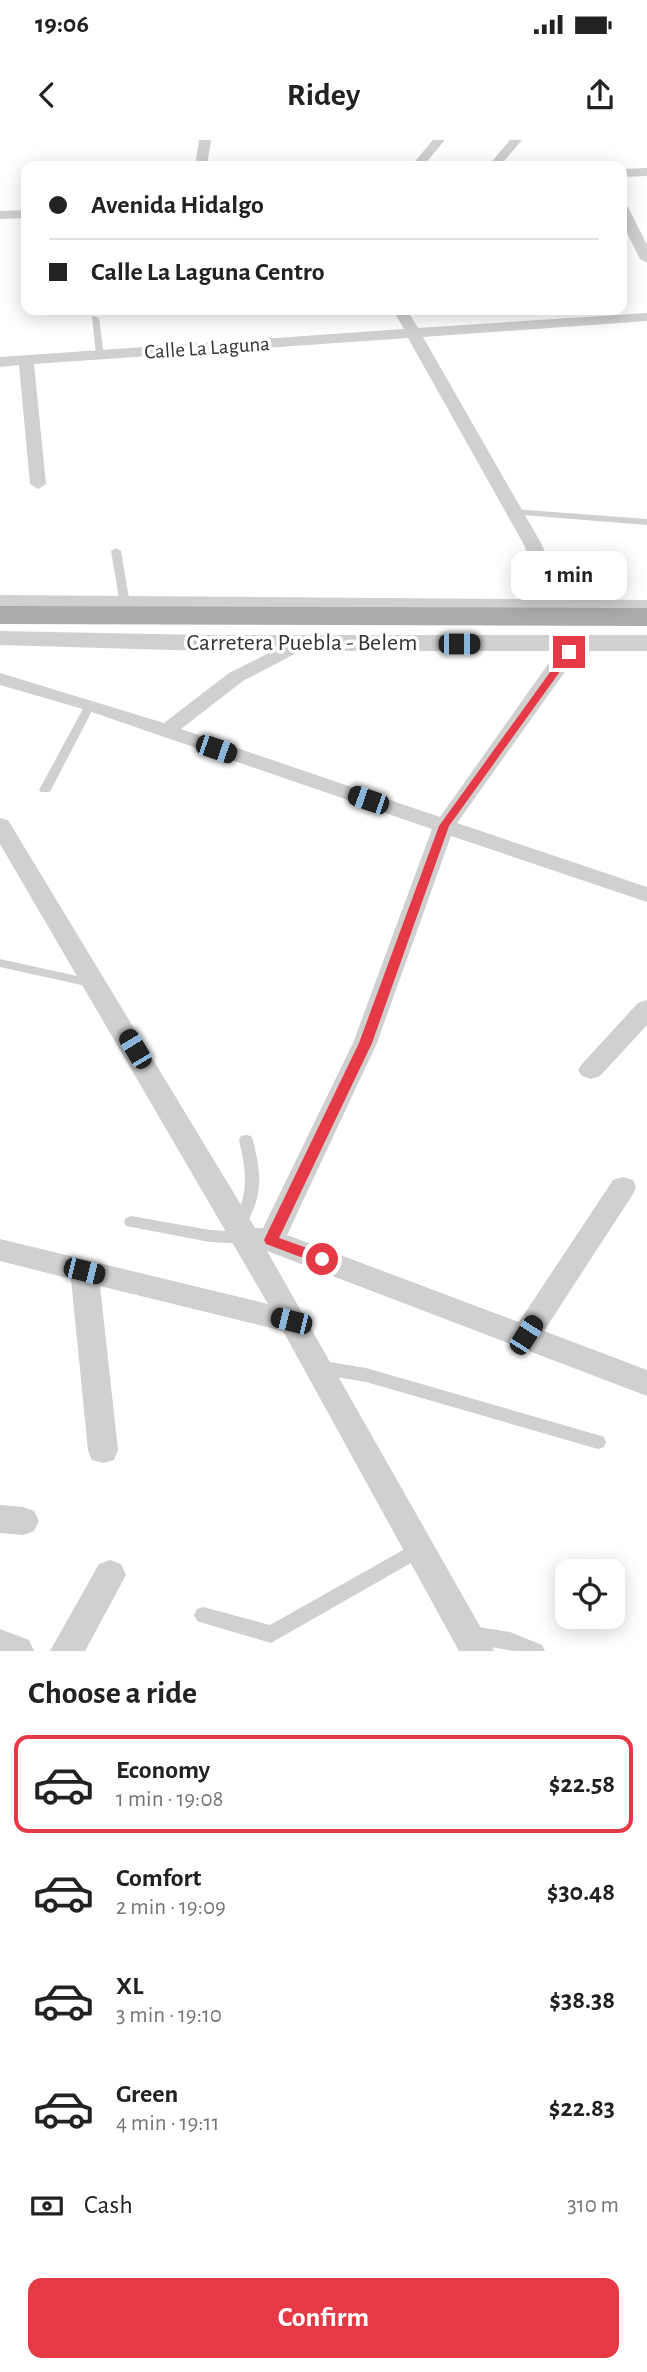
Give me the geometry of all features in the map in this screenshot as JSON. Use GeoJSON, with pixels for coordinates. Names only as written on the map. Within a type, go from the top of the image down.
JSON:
{"type":"FeatureCollection","features":[{"type":"Feature","properties":{"kind":"main road","name":"Carretera Puebla - Belem"},"geometry":{"type":"LineString","coordinates":[[0,615],[647,617]]}},
{"type":"Feature","properties":{"kind":"main road","name":"Carretera Puebla - Belem"},"geometry":{"type":"LineString","coordinates":[[0,629],[647,631]]}},
{"type":"Feature","properties":{"kind":"street"},"geometry":{"type":"LineString","coordinates":[[202,161],[205,140]]}},
{"type":"Feature","properties":{"kind":"street"},"geometry":{"type":"LineString","coordinates":[[421,161],[439,140]]}},
{"type":"Feature","properties":{"kind":"street"},"geometry":{"type":"LineString","coordinates":[[498,161],[516,140]]}},
{"type":"Feature","properties":{"kind":"street"},"geometry":{"type":"LineString","coordinates":[[627,173],[647,172]]}},
{"type":"Feature","properties":{"kind":"street"},"geometry":{"type":"LineString","coordinates":[[0,215],[21,214]]}},
{"type":"Feature","properties":{"kind":"street"},"geometry":{"type":"LineString","coordinates":[[627,219],[647,259]]}},
{"type":"Feature","properties":{"kind":"street"},"geometry":{"type":"LineString","coordinates":[[403,315],[532,543],[560,607]]}},
{"type":"Feature","properties":{"kind":"street","name":"Calle La Laguna"},"geometry":{"type":"LineString","coordinates":[[0,362],[647,317]]}},
{"type":"Feature","properties":{"kind":"street"},"geometry":{"type":"LineString","coordinates":[[26,360],[38,484]]}},
{"type":"Feature","properties":{"kind":"street","name":"Carretera Puebla - Belem"},"geometry":{"type":"LineString","coordinates":[[0,602],[647,607]]}},
{"type":"Feature","properties":{"kind":"street","name":"Carretera Puebla - Belem"},"geometry":{"type":"LineString","coordinates":[[0,638],[301,643],[647,643]]}},
{"type":"Feature","properties":{"kind":"street"},"geometry":{"type":"LineString","coordinates":[[165,732],[236,677],[301,643]]}},
{"type":"Feature","properties":{"kind":"street"},"geometry":{"type":"LineString","coordinates":[[252,1234],[365,1043],[444,826],[569,652],[572,644]]}},
{"type":"Feature","properties":{"kind":"street"},"geometry":{"type":"LineString","coordinates":[[0,679],[90,705],[647,895]]}},
{"type":"Feature","properties":{"kind":"street"},"geometry":{"type":"LineString","coordinates":[[0,825],[95,984],[252,1234],[291,1321],[472,1643]]}},
{"type":"Feature","properties":{"kind":"street"},"geometry":{"type":"LineString","coordinates":[[591,1070],[647,1009]]}},
{"type":"Feature","properties":{"kind":"street"},"geometry":{"type":"LineString","coordinates":[[526,1335],[623,1187]]}},
{"type":"Feature","properties":{"kind":"street"},"geometry":{"type":"LineString","coordinates":[[252,1234],[526,1335],[647,1383]]}},
{"type":"Feature","properties":{"kind":"street"},"geometry":{"type":"LineString","coordinates":[[0,1250],[291,1321]]}},
{"type":"Feature","properties":{"kind":"street"},"geometry":{"type":"LineString","coordinates":[[84,1271],[103,1450]]}},
{"type":"Feature","properties":{"kind":"street"},"geometry":{"type":"LineString","coordinates":[[67,1651],[110,1575]]}},
{"type":"Feature","properties":{"kind":"street"},"geometry":{"type":"LineString","coordinates":[[0,1645],[17,1651]]}},
{"type":"Feature","properties":{"kind":"lane"},"geometry":{"type":"LineString","coordinates":[[95,318],[100,355]]}},
{"type":"Feature","properties":{"kind":"lane"},"geometry":{"type":"LineString","coordinates":[[513,512],[647,522]]}},
{"type":"Feature","properties":{"kind":"lane"},"geometry":{"type":"LineString","coordinates":[[116,551],[125,604]]}},
{"type":"Feature","properties":{"kind":"lane"},"geometry":{"type":"LineString","coordinates":[[45,790],[90,705]]}},
{"type":"Feature","properties":{"kind":"lane"},"geometry":{"type":"LineString","coordinates":[[0,963],[95,984]]}},
{"type":"Feature","properties":{"kind":"lane"},"geometry":{"type":"LineString","coordinates":[[131,1222],[210,1236],[252,1234],[249,1209],[255,1179],[246,1140]]}},
{"type":"Feature","properties":{"kind":"lane"},"geometry":{"type":"LineString","coordinates":[[317,1367],[366,1376],[598,1442]]}},
{"type":"Feature","properties":{"kind":"lane"},"geometry":{"type":"LineString","coordinates":[[202,1615],[271,1634],[419,1549]]}},
{"type":"Feature","properties":{"kind":"lane"},"geometry":{"type":"LineString","coordinates":[[472,1643],[510,1641],[536,1651]]}},
{"type":"Feature","properties":{"kind":"route"},"geometry":{"type":"LineString","coordinates":[[322,1259],[271,1240],[365,1043],[444,826],[569,652]]}}]}
